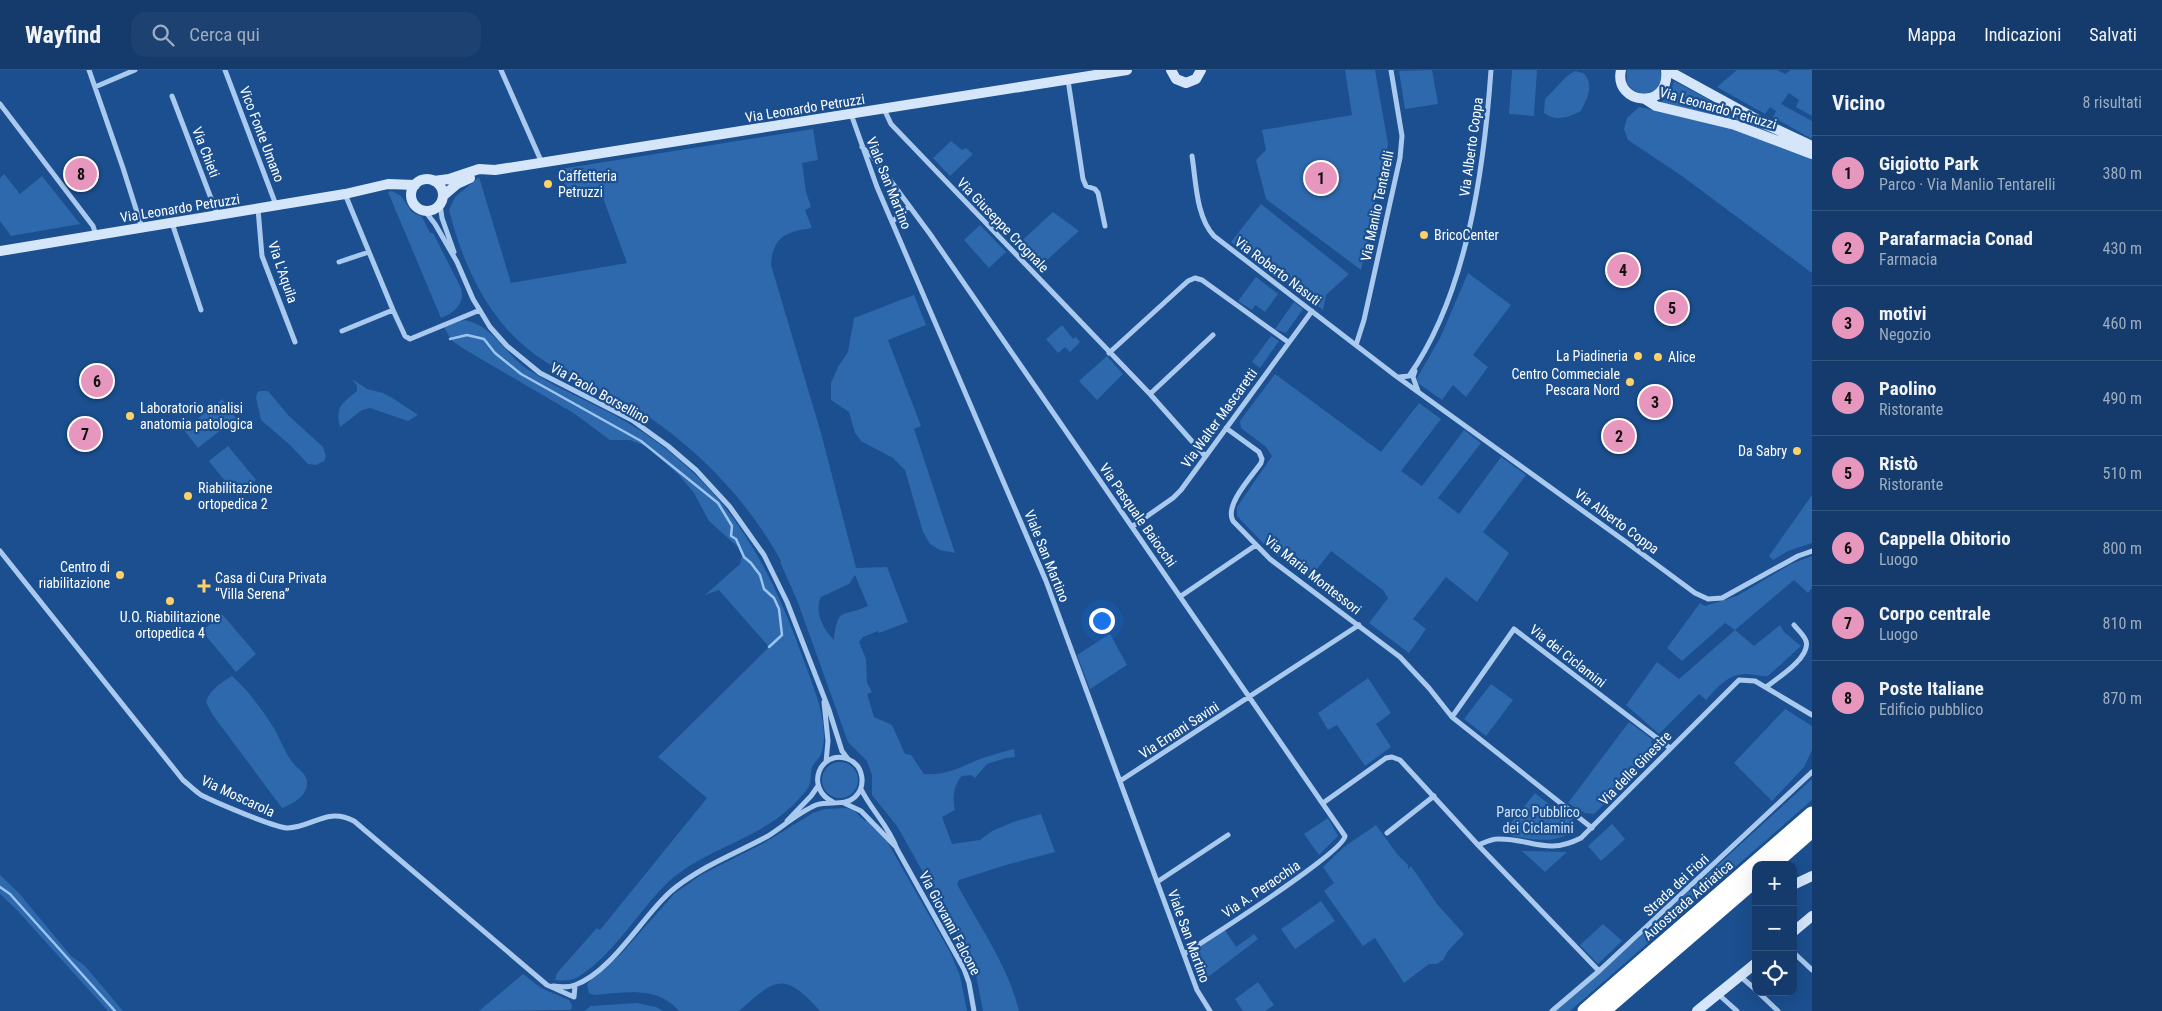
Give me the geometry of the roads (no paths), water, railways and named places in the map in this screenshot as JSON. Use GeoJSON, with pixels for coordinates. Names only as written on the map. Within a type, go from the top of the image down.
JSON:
{"type":"FeatureCollection","features":[{"type":"Feature","properties":{"kind":"highway","name":"Autostrada Adriatica"},"geometry":{"type":"LineString","coordinates":[[1586,1011],[1812,814]]}},
{"type":"Feature","properties":{"kind":"highway"},"geometry":{"type":"LineString","coordinates":[[1777,861],[1812,830]]}},
{"type":"Feature","properties":{"kind":"highway","name":"Autostrada Adriatica"},"geometry":{"type":"LineString","coordinates":[[1603,1011],[1752,882]]}},
{"type":"Feature","properties":{"kind":"main road","name":"Via Leonardo Petruzzi"},"geometry":{"type":"LineString","coordinates":[[442,200],[457,184],[487,171],[1127,70]]}},
{"type":"Feature","properties":{"kind":"main road","name":"Via Leonardo Petruzzi"},"geometry":{"type":"LineString","coordinates":[[1666,70],[1767,125],[1812,146]]}},
{"type":"Feature","properties":{"kind":"main road"},"geometry":{"type":"LineString","coordinates":[[1644,99],[1657,95],[1662,90],[1665,84],[1666,70]]}},
{"type":"Feature","properties":{"kind":"main road"},"geometry":{"type":"LineString","coordinates":[[1169,72],[1181,82],[1186,83],[1196,79],[1201,72]]}},
{"type":"Feature","properties":{"kind":"main road","name":"Via Leonardo Petruzzi"},"geometry":{"type":"LineString","coordinates":[[1618,72],[1626,92],[1637,98],[1644,99],[1656,106],[1735,125],[1812,154]]}},
{"type":"Feature","properties":{"kind":"main road","name":"Via Leonardo Petruzzi"},"geometry":{"type":"LineString","coordinates":[[434,181],[449,179],[479,169],[487,171]]}},
{"type":"Feature","properties":{"kind":"main road"},"geometry":{"type":"LineString","coordinates":[[424,180],[434,181],[441,187],[442,200],[434,210],[425,211],[418,208],[412,197],[416,185],[424,180]]}},
{"type":"Feature","properties":{"kind":"main road","name":"Via Leonardo Petruzzi"},"geometry":{"type":"LineString","coordinates":[[0,251],[276,206],[345,194],[388,184],[416,185]]}},
{"type":"Feature","properties":{"kind":"main road","name":"Via Leonardo Petruzzi"},"geometry":{"type":"LineString","coordinates":[[363,190],[396,190],[412,197]]}},
{"type":"Feature","properties":{"kind":"main road"},"geometry":{"type":"LineString","coordinates":[[1797,883],[1812,876]]}},
{"type":"Feature","properties":{"kind":"main road"},"geometry":{"type":"LineString","coordinates":[[1797,929],[1812,916]]}},
{"type":"Feature","properties":{"kind":"main road"},"geometry":{"type":"LineString","coordinates":[[1697,1011],[1752,966]]}},
{"type":"Feature","properties":{"kind":"street"},"geometry":{"type":"LineString","coordinates":[[89,70],[142,228]]}},
{"type":"Feature","properties":{"kind":"street"},"geometry":{"type":"LineString","coordinates":[[95,87],[135,70]]}},
{"type":"Feature","properties":{"kind":"street","name":"Vico Fonte Umano"},"geometry":{"type":"LineString","coordinates":[[225,70],[276,206]]}},
{"type":"Feature","properties":{"kind":"street"},"geometry":{"type":"LineString","coordinates":[[502,70],[542,163]]}},
{"type":"Feature","properties":{"kind":"street","name":"Via Manlio Tentarelli"},"geometry":{"type":"LineString","coordinates":[[1356,345],[1364,320],[1400,158],[1402,136],[1390,70]]}},
{"type":"Feature","properties":{"kind":"street","name":"Via Alberto Coppa"},"geometry":{"type":"LineString","coordinates":[[1416,366],[1442,313],[1461,259],[1482,168],[1491,70]]}},
{"type":"Feature","properties":{"kind":"street"},"geometry":{"type":"LineString","coordinates":[[1068,80],[1083,178],[1086,186],[1095,189],[1098,193],[1105,226]]}},
{"type":"Feature","properties":{"kind":"street","name":"Via Chieti"},"geometry":{"type":"LineString","coordinates":[[172,96],[218,216]]}},
{"type":"Feature","properties":{"kind":"street"},"geometry":{"type":"LineString","coordinates":[[0,104],[94,226],[96,235]]}},
{"type":"Feature","properties":{"kind":"street","name":"Via Giuseppe Crognale"},"geometry":{"type":"LineString","coordinates":[[884,109],[887,119],[893,127],[1150,394],[1205,456]]}},
{"type":"Feature","properties":{"kind":"street","name":"Viale San Martino"},"geometry":{"type":"LineString","coordinates":[[851,114],[892,222],[1037,558],[1197,990],[1210,1011]]}},
{"type":"Feature","properties":{"kind":"street","name":"Via Pasquale Baiocchi"},"geometry":{"type":"LineString","coordinates":[[862,147],[873,157],[930,234],[1133,526],[1346,838]]}},
{"type":"Feature","properties":{"kind":"street","name":"Via Roberto Nasuti"},"geometry":{"type":"LineString","coordinates":[[1192,156],[1203,218],[1208,230],[1396,376]]}},
{"type":"Feature","properties":{"kind":"street"},"geometry":{"type":"LineString","coordinates":[[873,176],[884,172]]}},
{"type":"Feature","properties":{"kind":"street"},"geometry":{"type":"LineString","coordinates":[[345,194],[405,336],[410,339],[480,310]]}},
{"type":"Feature","properties":{"kind":"street","name":"Via Paolo Borsellino"},"geometry":{"type":"LineString","coordinates":[[442,200],[442,218],[457,262]]}},
{"type":"Feature","properties":{"kind":"street"},"geometry":{"type":"LineString","coordinates":[[892,222],[909,206]]}},
{"type":"Feature","properties":{"kind":"street","name":"Via L'Aquila"},"geometry":{"type":"LineString","coordinates":[[258,209],[262,256],[295,342]]}},
{"type":"Feature","properties":{"kind":"street","name":"Via Paolo Borsellino"},"geometry":{"type":"LineString","coordinates":[[425,211],[435,224],[457,262],[490,327],[524,362],[562,386],[632,420],[696,470],[730,507],[764,555],[787,602],[842,751],[848,759]]}},
{"type":"Feature","properties":{"kind":"street"},"geometry":{"type":"LineString","coordinates":[[172,223],[201,310]]}},
{"type":"Feature","properties":{"kind":"street"},"geometry":{"type":"LineString","coordinates":[[339,262],[369,252]]}},
{"type":"Feature","properties":{"kind":"street"},"geometry":{"type":"LineString","coordinates":[[1109,353],[1188,281],[1195,278],[1202,280],[1288,342]]}},
{"type":"Feature","properties":{"kind":"street"},"geometry":{"type":"LineString","coordinates":[[342,331],[393,310]]}},
{"type":"Feature","properties":{"kind":"street","name":"Via Walter Mascaretti"},"geometry":{"type":"LineString","coordinates":[[1133,526],[1173,498],[1312,311]]}},
{"type":"Feature","properties":{"kind":"street"},"geometry":{"type":"LineString","coordinates":[[1150,394],[1213,335]]}},
{"type":"Feature","properties":{"kind":"street"},"geometry":{"type":"LineString","coordinates":[[1396,376],[1403,378],[1409,376],[1416,366]]}},
{"type":"Feature","properties":{"kind":"street"},"geometry":{"type":"LineString","coordinates":[[1416,366],[1413,377],[1419,393]]}},
{"type":"Feature","properties":{"kind":"street","name":"Via Alberto Coppa"},"geometry":{"type":"LineString","coordinates":[[1396,376],[1700,597],[1714,599],[1733,594],[1798,556],[1812,551]]}},
{"type":"Feature","properties":{"kind":"street","name":"Via Maria Montessori"},"geometry":{"type":"LineString","coordinates":[[1226,428],[1259,452],[1262,459],[1231,506],[1230,512],[1233,521],[1270,559],[1400,657],[1429,688],[1452,717]]}},
{"type":"Feature","properties":{"kind":"street"},"geometry":{"type":"LineString","coordinates":[[1181,596],[1256,545]]}},
{"type":"Feature","properties":{"kind":"street","name":"Via Moscarola"},"geometry":{"type":"LineString","coordinates":[[0,551],[183,780],[200,794],[280,828],[299,826],[336,815],[343,815],[354,821],[547,985],[574,997],[574,986]]}},
{"type":"Feature","properties":{"kind":"street","name":"Via Ernani Savini"},"geometry":{"type":"LineString","coordinates":[[1120,781],[1359,625]]}},
{"type":"Feature","properties":{"kind":"street"},"geometry":{"type":"LineString","coordinates":[[1766,687],[1795,664],[1806,649],[1805,639],[1794,625]]}},
{"type":"Feature","properties":{"kind":"street","name":"Via dei Ciclamini"},"geometry":{"type":"LineString","coordinates":[[1452,717],[1514,629],[1670,748]]}},
{"type":"Feature","properties":{"kind":"street","name":"Via delle Ginestre"},"geometry":{"type":"LineString","coordinates":[[1478,845],[1496,839],[1543,847],[1564,846],[1581,838],[1739,680],[1750,679],[1812,715]]}},
{"type":"Feature","properties":{"kind":"street","name":"Via Paolo Borsellino"},"geometry":{"type":"LineString","coordinates":[[822,694],[828,741],[826,762]]}},
{"type":"Feature","properties":{"kind":"street"},"geometry":{"type":"LineString","coordinates":[[1452,717],[1592,828]]}},
{"type":"Feature","properties":{"kind":"street"},"geometry":{"type":"LineString","coordinates":[[1323,802],[1386,758],[1392,757],[1404,763],[1478,845],[1599,971]]}},
{"type":"Feature","properties":{"kind":"street"},"geometry":{"type":"LineString","coordinates":[[547,985],[574,986],[586,980],[608,962],[663,899],[685,879],[768,836],[816,805],[833,802],[844,803],[854,798],[861,789],[861,772],[848,759],[837,758],[826,762],[818,773],[818,786],[826,798],[833,802]]}},
{"type":"Feature","properties":{"kind":"street","name":"Strada dei Fiori"},"geometry":{"type":"LineString","coordinates":[[1552,1011],[1599,971],[1812,772]]}},
{"type":"Feature","properties":{"kind":"street"},"geometry":{"type":"LineString","coordinates":[[781,827],[811,796],[818,786]]}},
{"type":"Feature","properties":{"kind":"street","name":"Via Giovanni Falcone"},"geometry":{"type":"LineString","coordinates":[[861,789],[868,804],[889,830],[897,849],[964,969],[969,983],[974,1011]]}},
{"type":"Feature","properties":{"kind":"street"},"geometry":{"type":"LineString","coordinates":[[1387,833],[1434,796]]}},
{"type":"Feature","properties":{"kind":"street","name":"Via Giovanni Falcone"},"geometry":{"type":"LineString","coordinates":[[844,803],[861,811],[897,849]]}},
{"type":"Feature","properties":{"kind":"street"},"geometry":{"type":"LineString","coordinates":[[1158,882],[1228,835]]}},
{"type":"Feature","properties":{"kind":"street","name":"Via A. Peracchia"},"geometry":{"type":"LineString","coordinates":[[1184,954],[1320,863],[1341,845],[1346,838]]}},
{"type":"Feature","properties":{"kind":"street"},"geometry":{"type":"LineString","coordinates":[[1797,956],[1812,970]]}},
{"type":"Feature","properties":{"kind":"street"},"geometry":{"type":"LineString","coordinates":[[1740,976],[1752,987]]}},
{"type":"Feature","properties":{"kind":"street"},"geometry":{"type":"LineString","coordinates":[[1718,994],[1737,1011]]}},
{"type":"Feature","properties":{"kind":"street"},"geometry":{"type":"LineString","coordinates":[[1762,996],[1778,1011]]}},
{"type":"Feature","properties":{"kind":"waterway"},"geometry":{"type":"LineString","coordinates":[[450,339],[467,335],[484,339],[495,353],[521,374],[641,441],[718,503],[732,526],[731,536],[736,539],[744,557],[760,575],[764,589],[774,598],[779,609],[782,635],[769,647]]}},
{"type":"Feature","properties":{"kind":"waterway"},"geometry":{"type":"LineString","coordinates":[[0,887],[10,894],[115,1011]]}},
{"type":"Feature","properties":{"kind":"place","name":"Poste Italiane"},"geometry":{"type":"Point","coordinates":[81,174]}},
{"type":"Feature","properties":{"kind":"place","name":"Gigiotto Park"},"geometry":{"type":"Point","coordinates":[1321,178]}},
{"type":"Feature","properties":{"kind":"place","name":"Caffetteria Petruzzi"},"geometry":{"type":"Point","coordinates":[548,184]}},
{"type":"Feature","properties":{"kind":"place","name":"BricoCenter"},"geometry":{"type":"Point","coordinates":[1424,235]}},
{"type":"Feature","properties":{"kind":"place","name":"Paolino"},"geometry":{"type":"Point","coordinates":[1623,270]}},
{"type":"Feature","properties":{"kind":"place","name":"Ristò"},"geometry":{"type":"Point","coordinates":[1672,308]}},
{"type":"Feature","properties":{"kind":"place","name":"La Piadineria"},"geometry":{"type":"Point","coordinates":[1638,356]}},
{"type":"Feature","properties":{"kind":"place","name":"Alice"},"geometry":{"type":"Point","coordinates":[1658,357]}},
{"type":"Feature","properties":{"kind":"place","name":"Cappella Obitorio"},"geometry":{"type":"Point","coordinates":[97,381]}},
{"type":"Feature","properties":{"kind":"place","name":"Centro Commeciale Pescara Nord"},"geometry":{"type":"Point","coordinates":[1630,382]}},
{"type":"Feature","properties":{"kind":"place","name":"motivi"},"geometry":{"type":"Point","coordinates":[1655,402]}},
{"type":"Feature","properties":{"kind":"place","name":"Laboratorio analisi anatomia patologica"},"geometry":{"type":"Point","coordinates":[130,416]}},
{"type":"Feature","properties":{"kind":"place","name":"Corpo centrale"},"geometry":{"type":"Point","coordinates":[85,434]}},
{"type":"Feature","properties":{"kind":"place","name":"Parafarmacia Conad"},"geometry":{"type":"Point","coordinates":[1619,436]}},
{"type":"Feature","properties":{"kind":"place","name":"Da Sabry"},"geometry":{"type":"Point","coordinates":[1797,451]}},
{"type":"Feature","properties":{"kind":"place","name":"Riabilitazione ortopedica 2"},"geometry":{"type":"Point","coordinates":[188,496]}},
{"type":"Feature","properties":{"kind":"place","name":"Centro di riabilitazione"},"geometry":{"type":"Point","coordinates":[120,575]}},
{"type":"Feature","properties":{"kind":"place","name":"Casa di Cura Privata “Villa Serena”"},"geometry":{"type":"Point","coordinates":[204,586]}},
{"type":"Feature","properties":{"kind":"place","name":"U.O. Riabilitazione ortopedica 4"},"geometry":{"type":"Point","coordinates":[170,601]}},
{"type":"Feature","properties":{"kind":"park label","name":"Parco Pubblico dei Ciclamini"},"geometry":{"type":"Point","coordinates":[1538,820]}}]}
